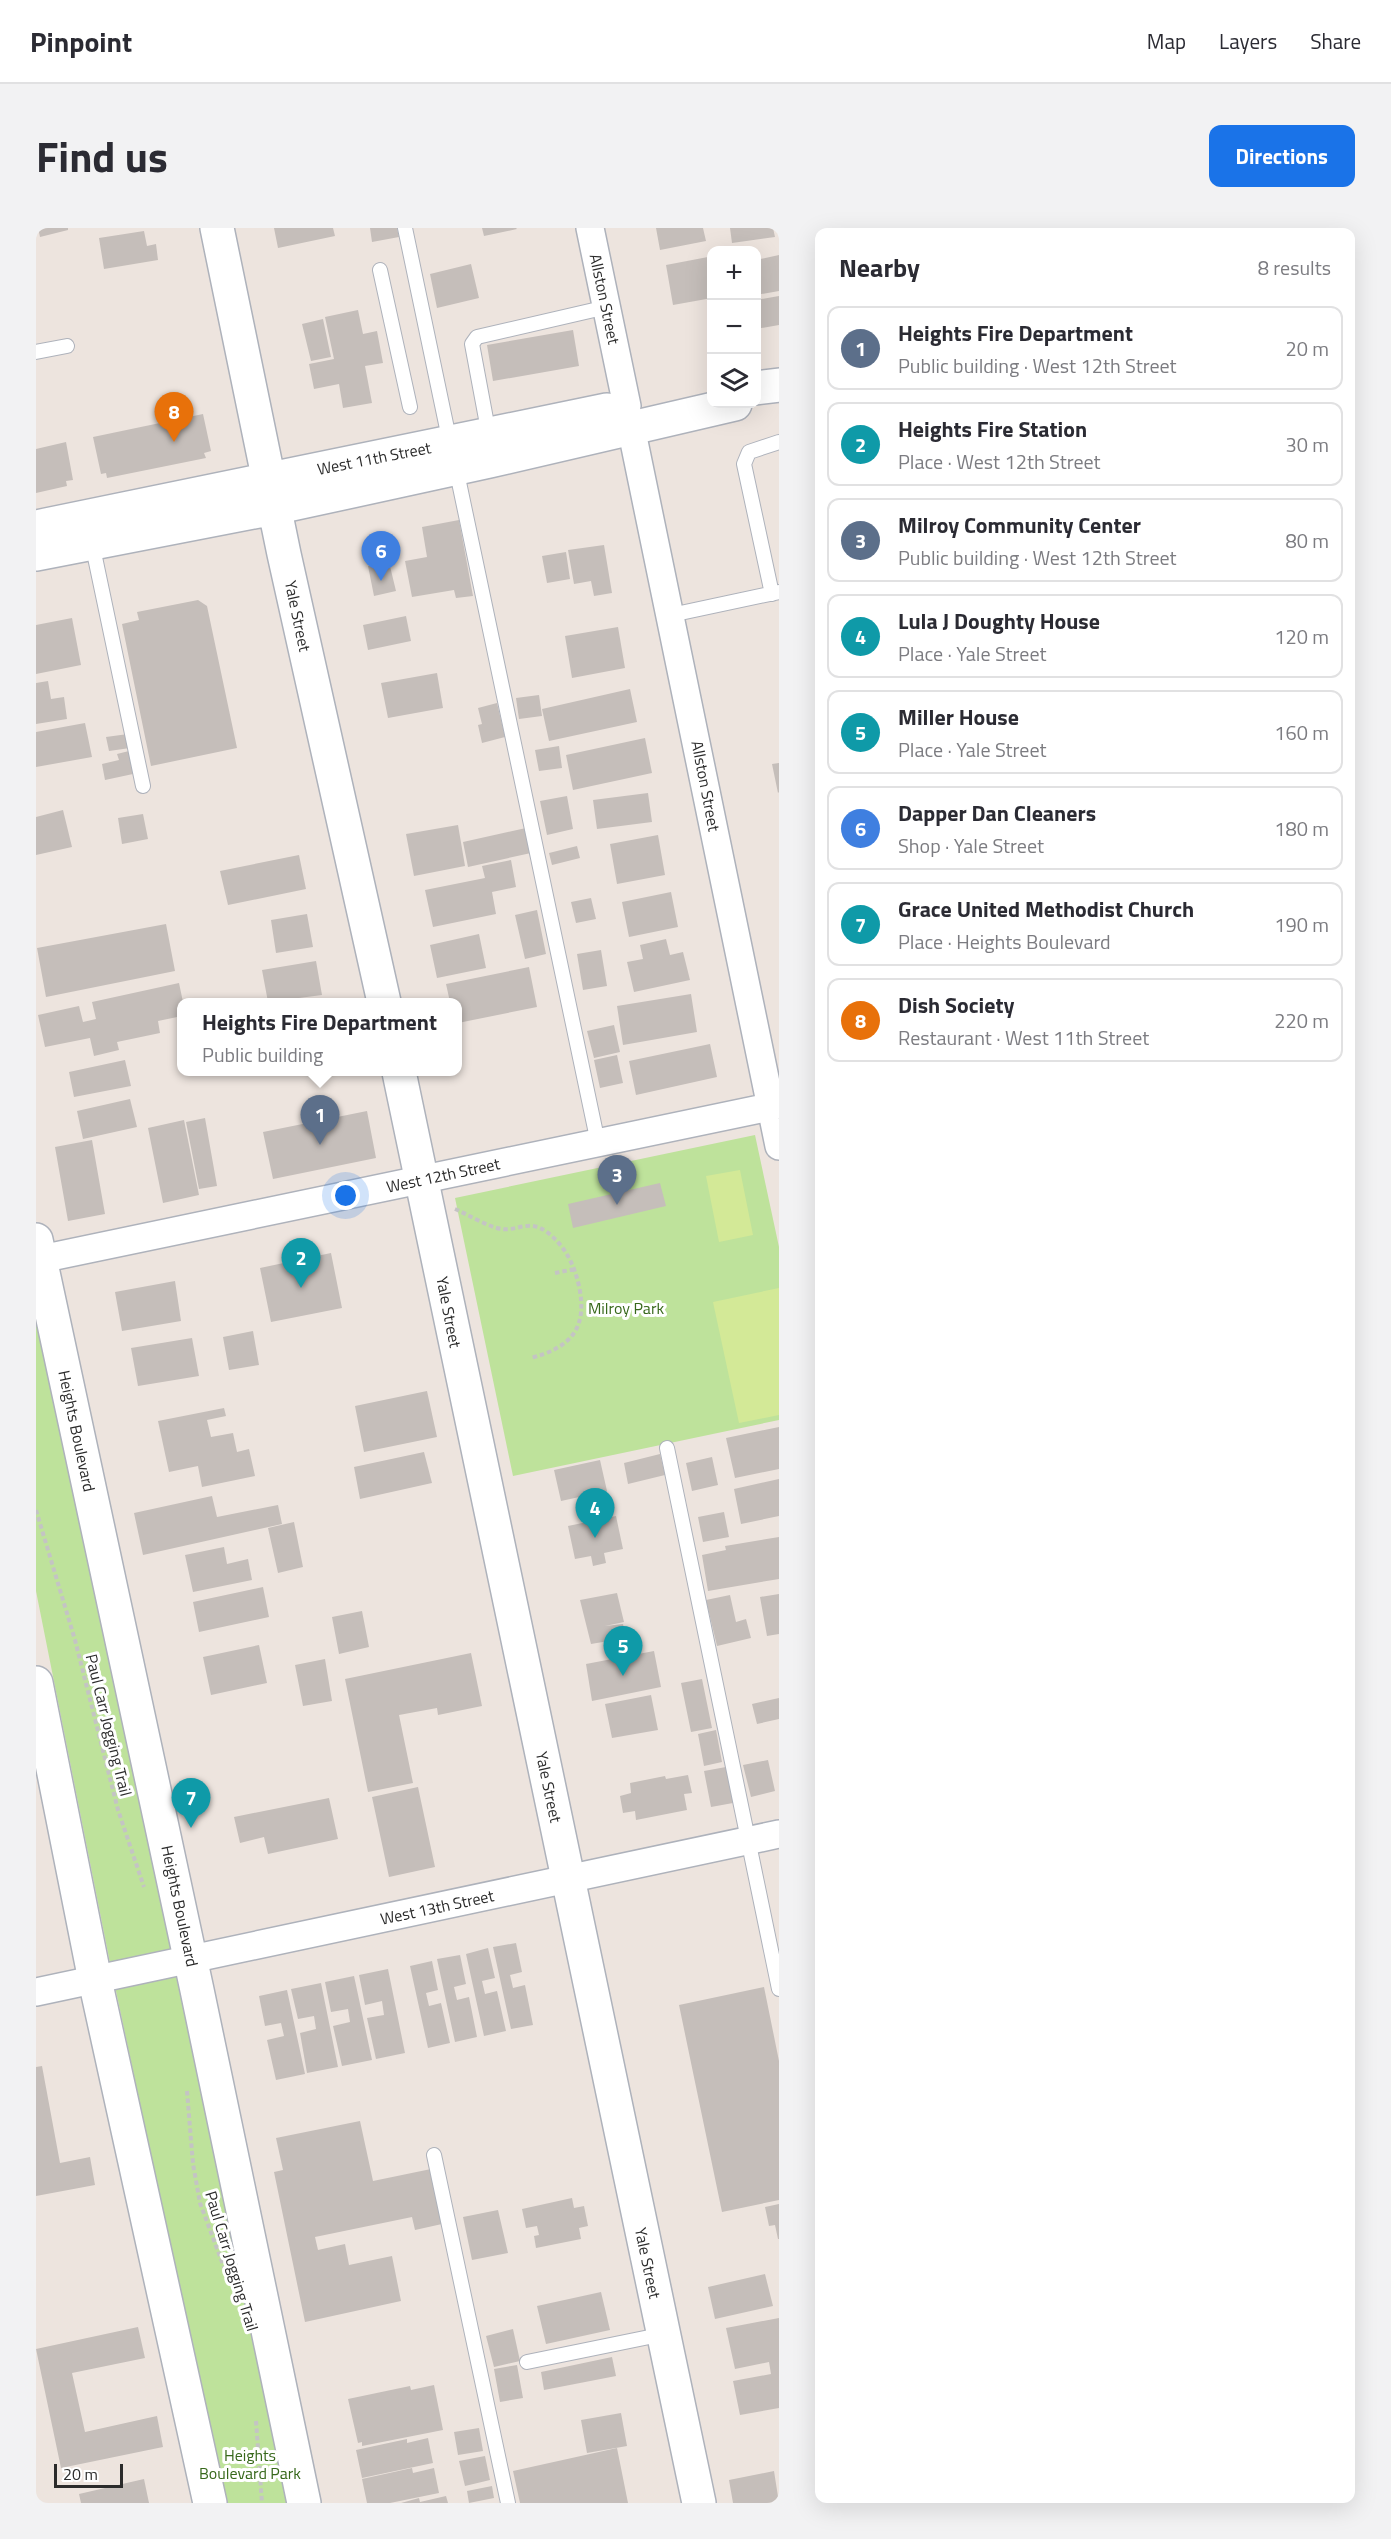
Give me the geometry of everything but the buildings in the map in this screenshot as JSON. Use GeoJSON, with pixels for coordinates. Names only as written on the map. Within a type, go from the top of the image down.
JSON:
{"type":"FeatureCollection","features":[{"type":"Feature","properties":{"kind":"main road","name":"Yale Street"},"geometry":{"type":"LineString","coordinates":[[217,228],[272,493],[383,998]]}},
{"type":"Feature","properties":{"kind":"main road","name":"West 11th Street"},"geometry":{"type":"LineString","coordinates":[[36,527],[272,493],[453,456],[489,436],[629,416],[707,389]]}},
{"type":"Feature","properties":{"kind":"main road"},"geometry":{"type":"LineString","coordinates":[[453,456],[707,401]]}},
{"type":"Feature","properties":{"kind":"main road","name":"West 11th Street"},"geometry":{"type":"LineString","coordinates":[[36,554],[92,543],[272,493]]}},
{"type":"Feature","properties":{"kind":"main road","name":"Yale Street"},"geometry":{"type":"LineString","coordinates":[[400,1076],[699,2503]]}},
{"type":"Feature","properties":{"kind":"main road","name":"Heights Boulevard"},"geometry":{"type":"LineString","coordinates":[[37,1253],[191,1959],[304,2503]]}},
{"type":"Feature","properties":{"kind":"main road"},"geometry":{"type":"LineString","coordinates":[[36,1683],[95,1980],[210,2503]]}},
{"type":"Feature","properties":{"kind":"street","name":"Allston Street"},"geometry":{"type":"LineString","coordinates":[[590,228],[775,1106],[779,1146]]}},
{"type":"Feature","properties":{"kind":"street","name":"West 12th Street"},"geometry":{"type":"LineString","coordinates":[[37,1253],[423,1181],[775,1106]]}},
{"type":"Feature","properties":{"kind":"street","name":"West 13th Street"},"geometry":{"type":"LineString","coordinates":[[36,1992],[779,1834]]}},
{"type":"Feature","properties":{"kind":"lane"},"geometry":{"type":"LineString","coordinates":[[405,228],[598,1143]]}},
{"type":"Feature","properties":{"kind":"lane"},"geometry":{"type":"LineString","coordinates":[[381,270],[410,407]]}},
{"type":"Feature","properties":{"kind":"lane"},"geometry":{"type":"LineString","coordinates":[[489,436],[472,344],[477,337],[607,307]]}},
{"type":"Feature","properties":{"kind":"lane"},"geometry":{"type":"LineString","coordinates":[[36,352],[67,346]]}},
{"type":"Feature","properties":{"kind":"lane"},"geometry":{"type":"LineString","coordinates":[[671,615],[776,593],[744,464],[749,452],[779,442]]}},
{"type":"Feature","properties":{"kind":"lane"},"geometry":{"type":"LineString","coordinates":[[92,543],[143,786]]}},
{"type":"Feature","properties":{"kind":"lane"},"geometry":{"type":"LineString","coordinates":[[667,1448],[779,1989]]}},
{"type":"Feature","properties":{"kind":"lane"},"geometry":{"type":"LineString","coordinates":[[434,2155],[508,2503]]}},
{"type":"Feature","properties":{"kind":"lane"},"geometry":{"type":"LineString","coordinates":[[527,2362],[664,2334]]}},
{"type":"Feature","properties":{"kind":"path"},"geometry":{"type":"LineString","coordinates":[[452,1207],[502,1229],[526,1225],[541,1229],[547,1232],[570,1258],[575,1269],[583,1308],[579,1324],[569,1340],[558,1348],[530,1358]]}},
{"type":"Feature","properties":{"kind":"path"},"geometry":{"type":"LineString","coordinates":[[555,1273],[575,1269]]}},
{"type":"Feature","properties":{"kind":"path","name":"Paul Carr Jogging Trail"},"geometry":{"type":"LineString","coordinates":[[36,1510],[75,1640],[118,1810],[147,1895]]}},
{"type":"Feature","properties":{"kind":"path","name":"Paul Carr Jogging Trail"},"geometry":{"type":"LineString","coordinates":[[187,2085],[193,2164],[200,2202],[226,2275]]}},
{"type":"Feature","properties":{"kind":"path"},"geometry":{"type":"LineString","coordinates":[[255,2410],[261,2462],[262,2503]]}},
{"type":"Feature","properties":{"kind":"green space","name":"Milroy Park"},"geometry":{"type":"Polygon","coordinates":[[[755,1135],[779,1247],[779,1420],[513,1476],[455,1198],[755,1135]]]}},
{"type":"Feature","properties":{"kind":"green space"},"geometry":{"type":"Polygon","coordinates":[[[740,1170],[753,1235],[719,1242],[706,1176],[740,1170]]]}},
{"type":"Feature","properties":{"kind":"green space"},"geometry":{"type":"Polygon","coordinates":[[[779,1288],[779,1415],[739,1423],[713,1302],[779,1288]]]}},
{"type":"Feature","properties":{"kind":"green space","name":"Heights Boulevard Park"},"geometry":{"type":"Polygon","coordinates":[[[36,1296],[178,1985],[291,2503],[225,2503],[110,1963],[36,1591],[36,1296]]]}},
{"type":"Feature","properties":{"kind":"place","name":"Dish Society"},"geometry":{"type":"Point","coordinates":[174,442]}},
{"type":"Feature","properties":{"kind":"place","name":"Dapper Dan Cleaners"},"geometry":{"type":"Point","coordinates":[381,581]}},
{"type":"Feature","properties":{"kind":"place","name":"Heights Fire Department"},"geometry":{"type":"Point","coordinates":[320,1145]}},
{"type":"Feature","properties":{"kind":"place","name":"Milroy Community Center"},"geometry":{"type":"Point","coordinates":[617,1205]}},
{"type":"Feature","properties":{"kind":"place","name":"Heights Fire Station"},"geometry":{"type":"Point","coordinates":[301,1288]}},
{"type":"Feature","properties":{"kind":"place","name":"Lula J Doughty House"},"geometry":{"type":"Point","coordinates":[595,1538]}},
{"type":"Feature","properties":{"kind":"place","name":"Miller House"},"geometry":{"type":"Point","coordinates":[623,1676]}},
{"type":"Feature","properties":{"kind":"place","name":"Grace United Methodist Church"},"geometry":{"type":"Point","coordinates":[191,1828]}}]}
